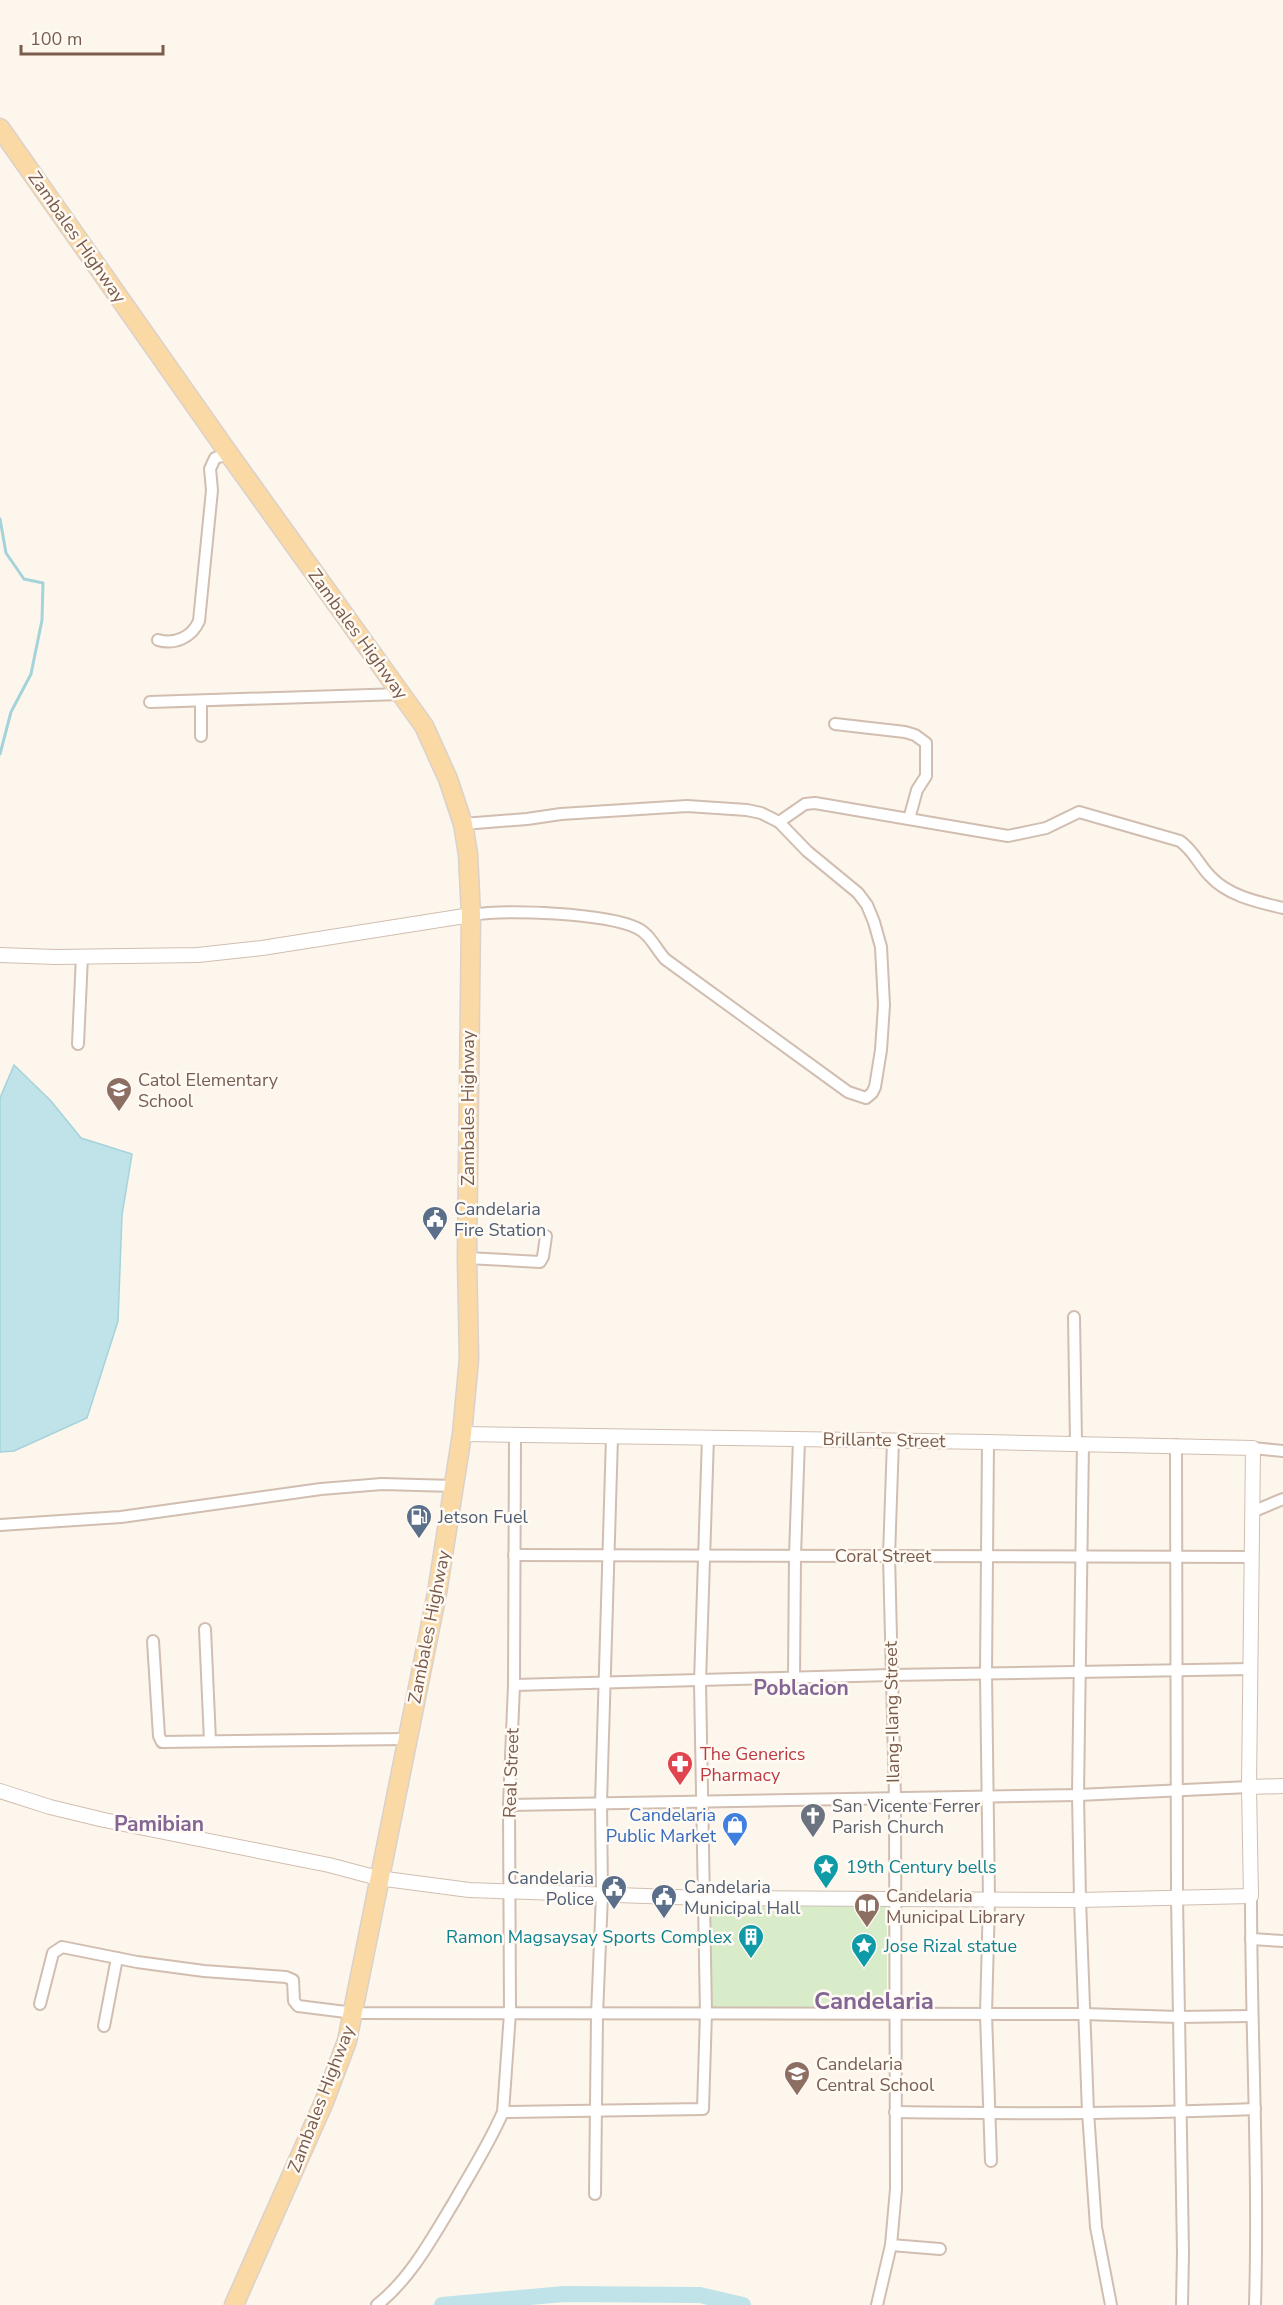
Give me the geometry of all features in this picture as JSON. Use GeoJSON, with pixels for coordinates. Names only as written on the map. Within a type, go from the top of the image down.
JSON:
{"type":"FeatureCollection","features":[{"type":"Feature","properties":{"kind":"main road","name":"Zambales Highway"},"geometry":{"type":"LineString","coordinates":[[0,128],[424,726],[437,751],[463,824],[468,854],[471,915],[467,1258],[470,1359],[462,1434],[437,1593],[378,1878],[354,2013],[324,2102],[234,2305]]}},
{"type":"Feature","properties":{"kind":"street"},"geometry":{"type":"LineString","coordinates":[[158,640],[173,643],[180,640],[192,631],[199,621],[212,490],[211,465],[215,458],[229,454]]}},
{"type":"Feature","properties":{"kind":"street"},"geometry":{"type":"LineString","coordinates":[[150,702],[401,694]]}},
{"type":"Feature","properties":{"kind":"street"},"geometry":{"type":"LineString","coordinates":[[201,701],[201,736]]}},
{"type":"Feature","properties":{"kind":"street"},"geometry":{"type":"LineString","coordinates":[[835,724],[905,732],[915,735],[926,743],[926,776],[917,790],[909,819]]}},
{"type":"Feature","properties":{"kind":"street"},"geometry":{"type":"LineString","coordinates":[[779,822],[805,804],[815,803],[1008,836],[1046,828],[1079,812],[1103,817],[1180,841],[1190,848],[1208,874],[1219,885],[1236,894],[1283,908]]}},
{"type":"Feature","properties":{"kind":"street"},"geometry":{"type":"LineString","coordinates":[[0,955],[198,955],[262,948],[489,912],[604,919],[639,929],[672,964],[848,1092],[866,1098],[872,1093],[881,1050],[884,1005],[881,947],[874,922],[867,905],[858,893],[807,851],[779,822],[761,813],[747,810],[687,806],[561,814],[463,824]]}},
{"type":"Feature","properties":{"kind":"street"},"geometry":{"type":"LineString","coordinates":[[78,1044],[82,956]]}},
{"type":"Feature","properties":{"kind":"street"},"geometry":{"type":"LineString","coordinates":[[467,1258],[540,1262],[546,1236]]}},
{"type":"Feature","properties":{"kind":"street"},"geometry":{"type":"LineString","coordinates":[[1074,1317],[1081,1558],[1078,1795],[1084,2014],[1096,2227],[1111,2305]]}},
{"type":"Feature","properties":{"kind":"street","name":"Brillante Street"},"geometry":{"type":"LineString","coordinates":[[462,1434],[799,1438],[1253,1448]]}},
{"type":"Feature","properties":{"kind":"street","name":"Real Street"},"geometry":{"type":"LineString","coordinates":[[502,2112],[510,2013],[508,1892],[514,1685],[515,1434]]}},
{"type":"Feature","properties":{"kind":"street"},"geometry":{"type":"LineString","coordinates":[[595,2194],[597,2015],[602,1895],[601,1803],[612,1437]]}},
{"type":"Feature","properties":{"kind":"street"},"geometry":{"type":"LineString","coordinates":[[377,2305],[397,2287],[434,2234],[480,2158],[502,2112],[704,2109],[706,2013],[700,1682],[708,1437]]}},
{"type":"Feature","properties":{"kind":"street"},"geometry":{"type":"LineString","coordinates":[[794,1678],[799,1438]]}},
{"type":"Feature","properties":{"kind":"street","name":"Ilang-Ilang Street"},"geometry":{"type":"LineString","coordinates":[[877,2305],[891,2245],[896,2189],[895,1798],[889,1556],[893,1441]]}},
{"type":"Feature","properties":{"kind":"street"},"geometry":{"type":"LineString","coordinates":[[988,1442],[986,1674],[989,1899],[986,2014],[991,2161]]}},
{"type":"Feature","properties":{"kind":"street"},"geometry":{"type":"LineString","coordinates":[[1176,1445],[1177,1898],[1182,2305]]}},
{"type":"Feature","properties":{"kind":"street"},"geometry":{"type":"LineString","coordinates":[[1255,2305],[1255,2109],[1251,2016],[1249,1787],[1253,1448],[1283,1451]]}},
{"type":"Feature","properties":{"kind":"street"},"geometry":{"type":"LineString","coordinates":[[0,1525],[121,1517],[321,1489],[382,1484],[454,1486]]}},
{"type":"Feature","properties":{"kind":"street"},"geometry":{"type":"LineString","coordinates":[[1252,1512],[1283,1499]]}},
{"type":"Feature","properties":{"kind":"street","name":"Coral Street"},"geometry":{"type":"LineString","coordinates":[[514,1555],[1252,1557]]}},
{"type":"Feature","properties":{"kind":"street"},"geometry":{"type":"LineString","coordinates":[[205,1629],[210,1741]]}},
{"type":"Feature","properties":{"kind":"street"},"geometry":{"type":"LineString","coordinates":[[153,1641],[160,1740],[166,1743],[406,1739]]}},
{"type":"Feature","properties":{"kind":"street"},"geometry":{"type":"LineString","coordinates":[[514,1685],[700,1682],[891,1675],[1251,1669]]}},
{"type":"Feature","properties":{"kind":"street"},"geometry":{"type":"LineString","coordinates":[[509,1805],[1078,1795],[1283,1786]]}},
{"type":"Feature","properties":{"kind":"street"},"geometry":{"type":"LineString","coordinates":[[0,1791],[50,1808],[329,1865],[378,1878],[461,1889],[703,1898],[1080,1900],[1251,1896]]}},
{"type":"Feature","properties":{"kind":"street"},"geometry":{"type":"LineString","coordinates":[[1251,1939],[1283,1941]]}},
{"type":"Feature","properties":{"kind":"street"},"geometry":{"type":"LineString","coordinates":[[40,2004],[50,1960],[57,1949],[69,1947],[117,1958],[204,1971],[286,1977],[293,1980],[294,2001],[298,2006],[354,2013],[1251,2016]]}},
{"type":"Feature","properties":{"kind":"street"},"geometry":{"type":"LineString","coordinates":[[104,2026],[117,1958]]}},
{"type":"Feature","properties":{"kind":"street"},"geometry":{"type":"LineString","coordinates":[[895,2112],[989,2114],[1255,2109]]}},
{"type":"Feature","properties":{"kind":"street"},"geometry":{"type":"LineString","coordinates":[[891,2245],[940,2249]]}},
{"type":"Feature","properties":{"kind":"green space"},"geometry":{"type":"Polygon","coordinates":[[[887,1903],[887,2008],[708,2008],[708,1904],[887,1903]]]}},
{"type":"Feature","properties":{"kind":"water"},"geometry":{"type":"Polygon","coordinates":[[[14,1065],[51,1101],[81,1138],[132,1154],[122,1215],[118,1321],[87,1418],[14,1451],[0,1452],[0,1098],[14,1065]]]}},
{"type":"Feature","properties":{"kind":"waterway"},"geometry":{"type":"LineString","coordinates":[[0,519],[6,553],[24,579],[43,583],[42,620],[31,674],[11,712],[0,754]]}},
{"type":"Feature","properties":{"kind":"waterway"},"geometry":{"type":"LineString","coordinates":[[442,2305],[564,2294],[700,2295],[743,2305]]}},
{"type":"Feature","properties":{"kind":"place","name":"Catol Elementary School"},"geometry":{"type":"Point","coordinates":[119,1113]}},
{"type":"Feature","properties":{"kind":"place","name":"Candelaria Fire Station"},"geometry":{"type":"Point","coordinates":[435,1242]}},
{"type":"Feature","properties":{"kind":"place","name":"Jetson Fuel"},"geometry":{"type":"Point","coordinates":[419,1540]}},
{"type":"Feature","properties":{"kind":"place","name":"The Generics Pharmacy"},"geometry":{"type":"Point","coordinates":[680,1787]}},
{"type":"Feature","properties":{"kind":"place","name":"San Vicente Ferrer Parish Church"},"geometry":{"type":"Point","coordinates":[813,1839]}},
{"type":"Feature","properties":{"kind":"place","name":"Candelaria Public Market"},"geometry":{"type":"Point","coordinates":[735,1848]}},
{"type":"Feature","properties":{"kind":"place","name":"19th Century bells"},"geometry":{"type":"Point","coordinates":[826,1890]}},
{"type":"Feature","properties":{"kind":"place","name":"Candelaria Police"},"geometry":{"type":"Point","coordinates":[614,1911]}},
{"type":"Feature","properties":{"kind":"place","name":"Candelaria Municipal Hall"},"geometry":{"type":"Point","coordinates":[664,1920]}},
{"type":"Feature","properties":{"kind":"place","name":"Candelaria Municipal Library"},"geometry":{"type":"Point","coordinates":[867,1929]}},
{"type":"Feature","properties":{"kind":"place","name":"Ramon Magsaysay Sports Complex"},"geometry":{"type":"Point","coordinates":[751,1960]}},
{"type":"Feature","properties":{"kind":"place","name":"Jose Rizal statue"},"geometry":{"type":"Point","coordinates":[864,1969]}},
{"type":"Feature","properties":{"kind":"place","name":"Candelaria Central School"},"geometry":{"type":"Point","coordinates":[797,2097]}},
{"type":"Feature","properties":{"kind":"district","name":"Poblacion"},"geometry":{"type":"Point","coordinates":[801,1688]}},
{"type":"Feature","properties":{"kind":"district","name":"Pamibian"},"geometry":{"type":"Point","coordinates":[159,1824]}},
{"type":"Feature","properties":{"kind":"district","name":"Candelaria"},"geometry":{"type":"Point","coordinates":[874,2001]}}]}
